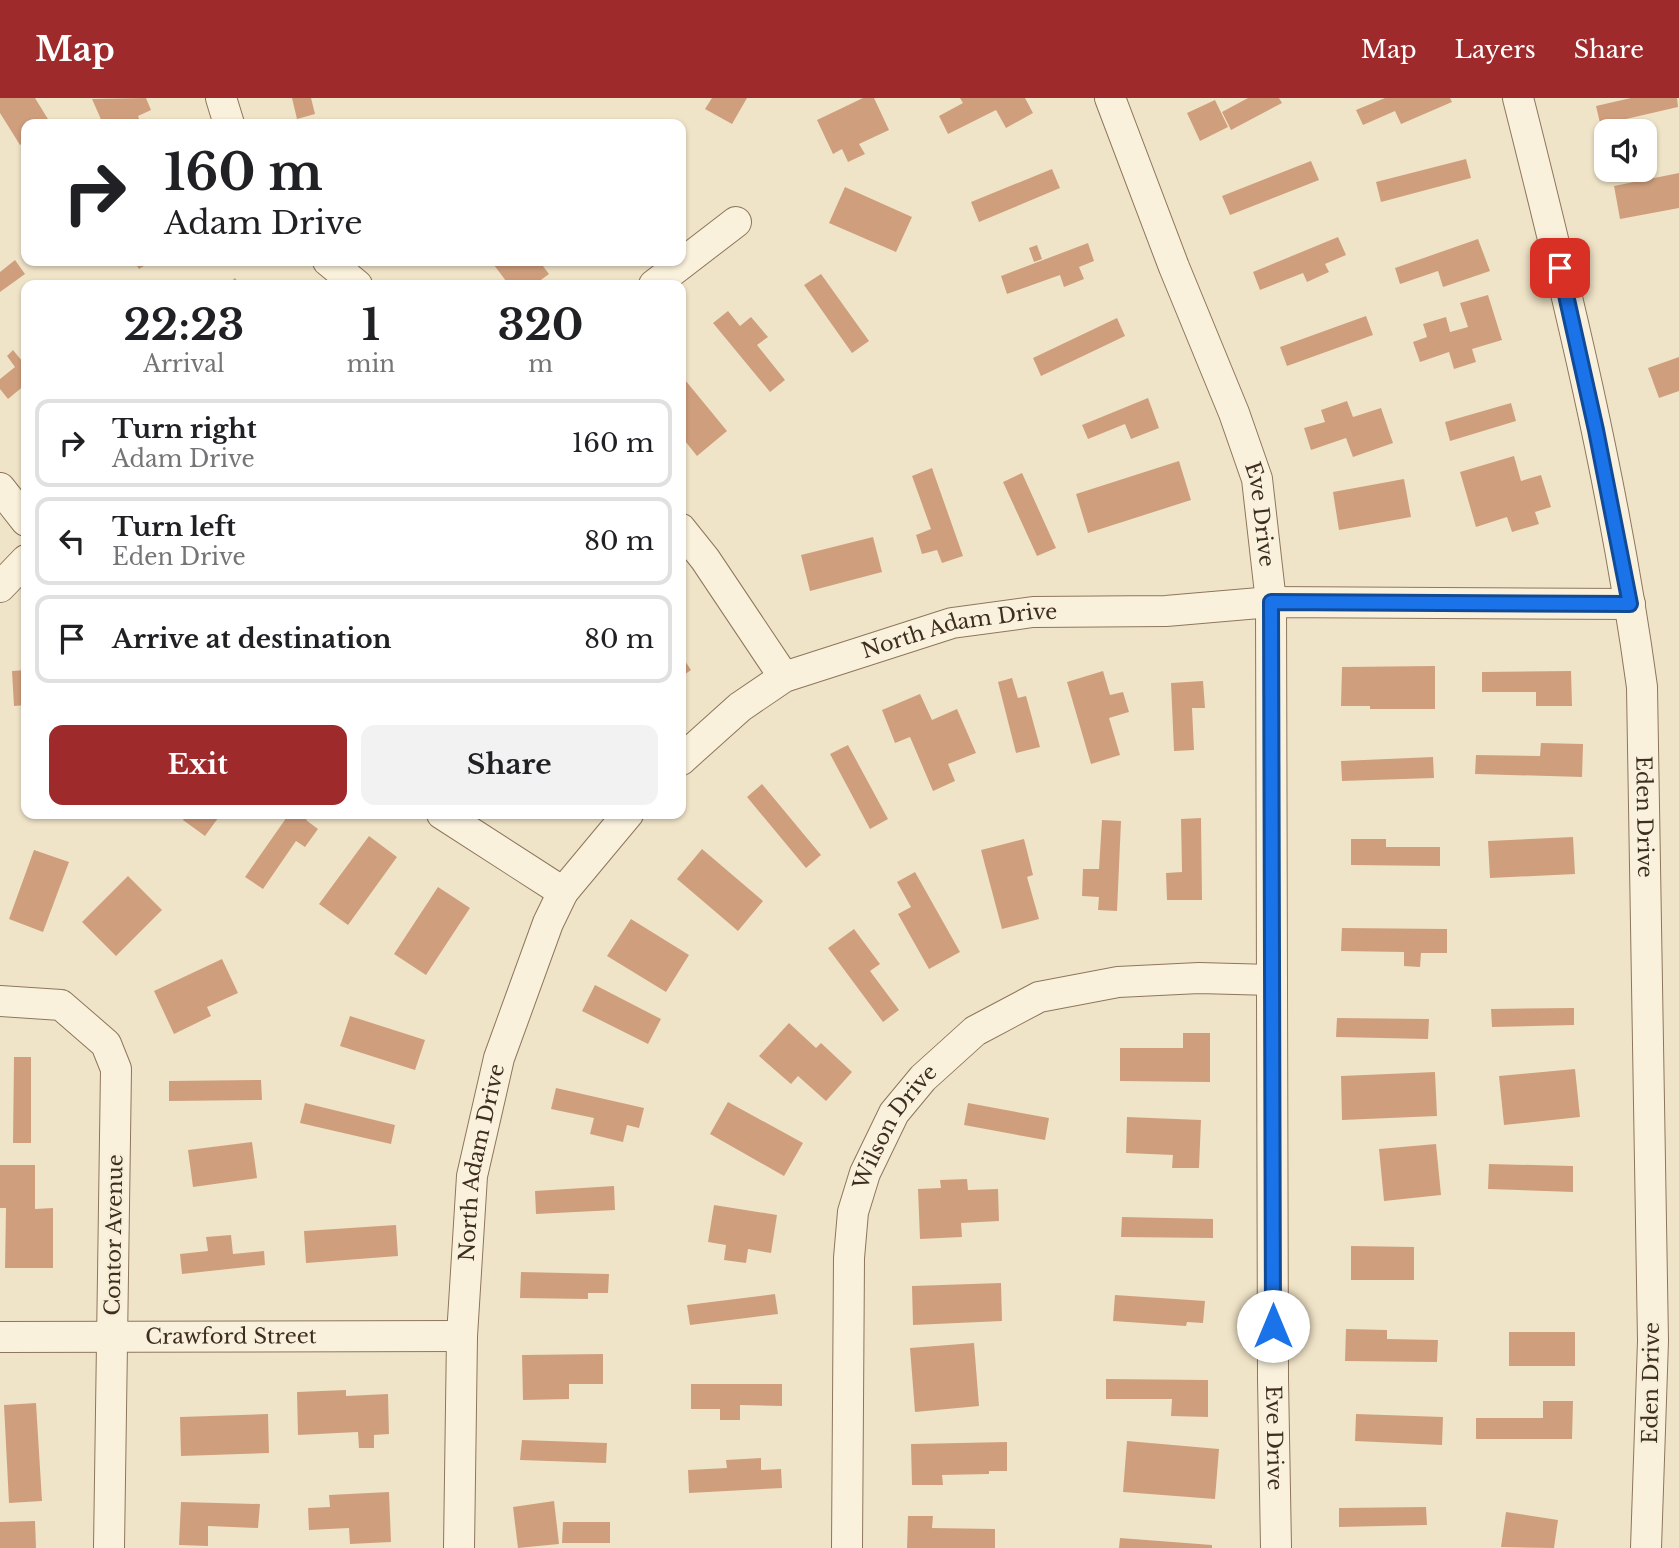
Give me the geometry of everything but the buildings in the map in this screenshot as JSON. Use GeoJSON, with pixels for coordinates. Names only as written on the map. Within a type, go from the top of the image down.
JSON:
{"type":"FeatureCollection","features":[{"type":"Feature","properties":{"kind":"street"},"geometry":{"type":"LineString","coordinates":[[220,98],[227,119]]}},
{"type":"Feature","properties":{"kind":"street","name":"Eve Drive"},"geometry":{"type":"LineString","coordinates":[[1110,98],[1174,267],[1234,413],[1257,480],[1271,602],[1273,1378],[1276,1548]]}},
{"type":"Feature","properties":{"kind":"street","name":"Eden Drive"},"geometry":{"type":"LineString","coordinates":[[1518,98],[1554,241],[1587,390],[1630,604],[1642,687],[1653,1341],[1646,1548]]}},
{"type":"Feature","properties":{"kind":"street"},"geometry":{"type":"LineString","coordinates":[[686,260],[736,222]]}},
{"type":"Feature","properties":{"kind":"street"},"geometry":{"type":"LineString","coordinates":[[334,266],[351,280]]}},
{"type":"Feature","properties":{"kind":"street"},"geometry":{"type":"LineString","coordinates":[[661,280],[679,266]]}},
{"type":"Feature","properties":{"kind":"street"},"geometry":{"type":"LineString","coordinates":[[0,488],[21,515]]}},
{"type":"Feature","properties":{"kind":"street"},"geometry":{"type":"LineString","coordinates":[[686,535],[705,559],[784,677]]}},
{"type":"Feature","properties":{"kind":"street"},"geometry":{"type":"LineString","coordinates":[[0,587],[21,565]]}},
{"type":"Feature","properties":{"kind":"street","name":"North Adam Drive"},"geometry":{"type":"LineString","coordinates":[[686,756],[740,707],[784,677],[951,623],[1033,612],[1167,611],[1271,602],[1630,604]]}},
{"type":"Feature","properties":{"kind":"street"},"geometry":{"type":"LineString","coordinates":[[450,819],[563,892]]}},
{"type":"Feature","properties":{"kind":"street","name":"North Adam Drive"},"geometry":{"type":"LineString","coordinates":[[459,1548],[462,1336],[472,1176],[499,1058],[548,923],[563,892],[624,819]]}},
{"type":"Feature","properties":{"kind":"street","name":"Wilson Drive"},"geometry":{"type":"LineString","coordinates":[[847,1548],[849,1258],[853,1212],[865,1173],[894,1112],[923,1078],[975,1031],[1040,997],[1118,982],[1199,978],[1272,980]]}},
{"type":"Feature","properties":{"kind":"street","name":"Contor Avenue"},"geometry":{"type":"LineString","coordinates":[[0,1001],[61,1005],[106,1044],[116,1069],[109,1548]]}},
{"type":"Feature","properties":{"kind":"street","name":"Crawford Street"},"geometry":{"type":"LineString","coordinates":[[0,1337],[462,1336]]}},
{"type":"Feature","properties":{"kind":"route"},"geometry":{"type":"LineString","coordinates":[[1273,1326],[1271,602],[1630,604],[1596,430],[1560,268]]}}]}
